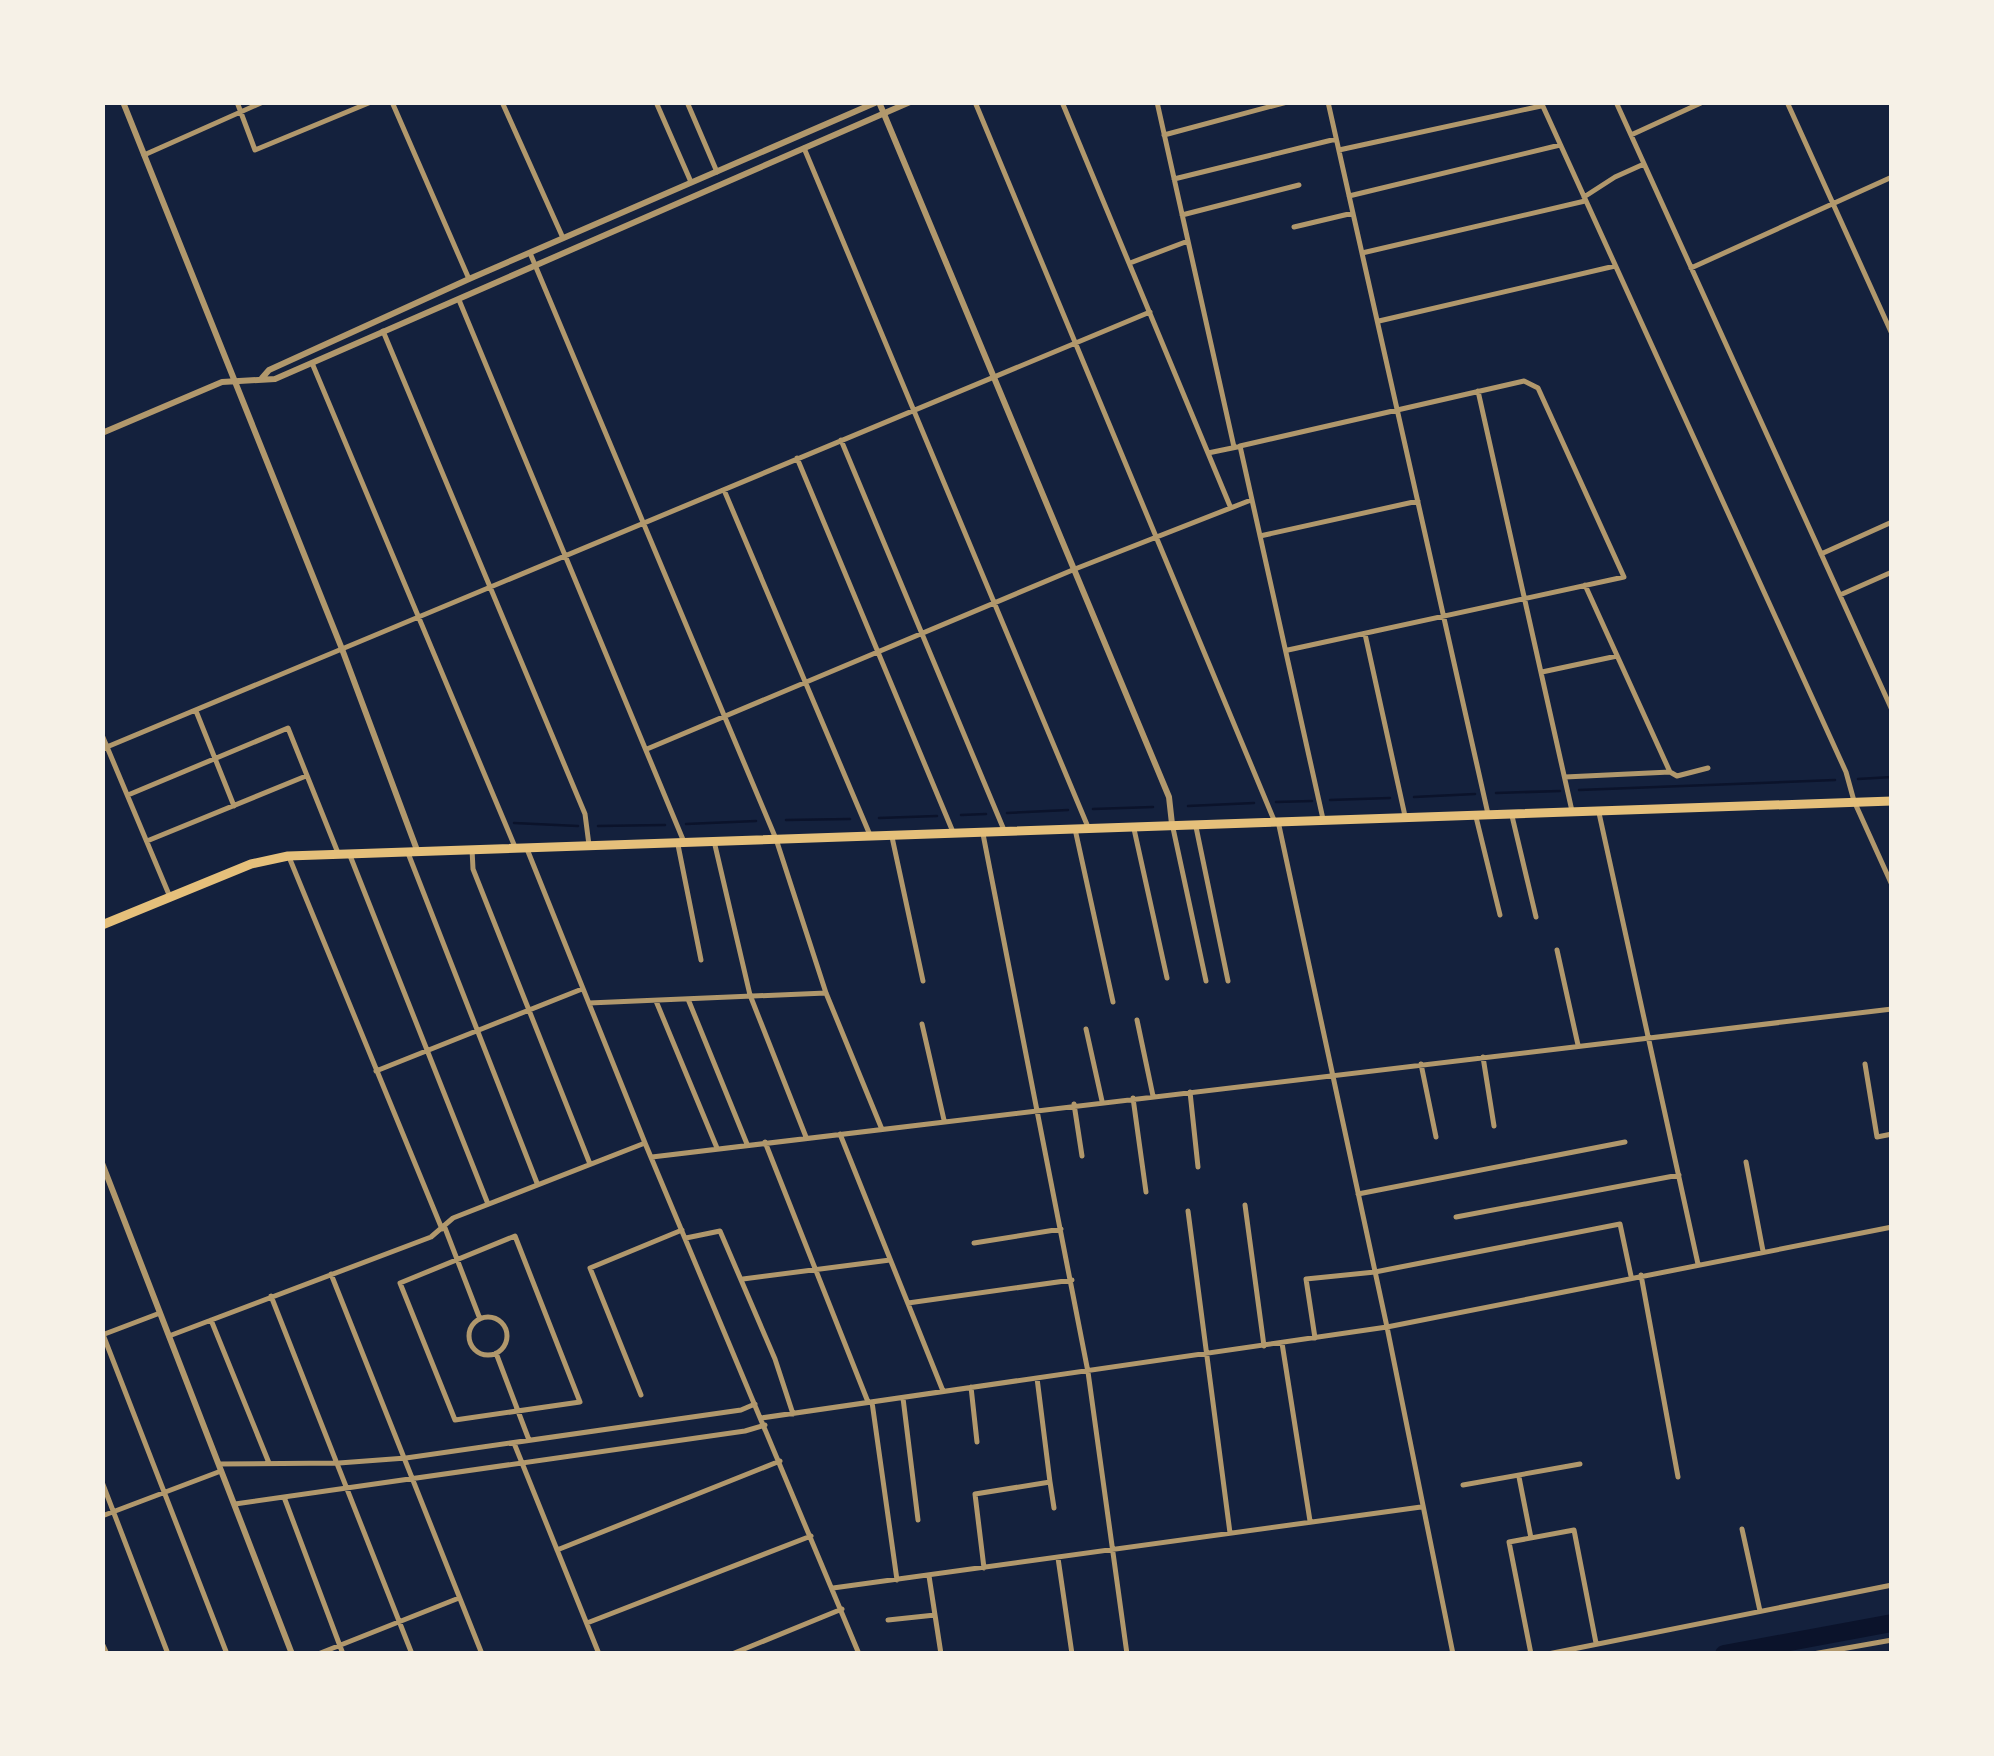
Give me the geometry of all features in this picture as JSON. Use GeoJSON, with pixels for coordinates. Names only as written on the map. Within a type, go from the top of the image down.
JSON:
{"type":"FeatureCollection","features":[{"type":"Feature","properties":{"kind":"highway"},"geometry":{"type":"LineString","coordinates":[[102,926],[250,864],[288,856],[1892,800]]}},
{"type":"Feature","properties":{"kind":"street"},"geometry":{"type":"LineString","coordinates":[[123,102],[342,649],[412,850],[537,1184]]}},
{"type":"Feature","properties":{"kind":"street"},"geometry":{"type":"LineString","coordinates":[[236,102],[255,150],[371,102]]}},
{"type":"Feature","properties":{"kind":"street"},"geometry":{"type":"LineString","coordinates":[[144,155],[263,102]]}},
{"type":"Feature","properties":{"kind":"street"},"geometry":{"type":"LineString","coordinates":[[392,102],[469,279]]}},
{"type":"Feature","properties":{"kind":"street"},"geometry":{"type":"LineString","coordinates":[[516,102],[504,105],[563,238]]}},
{"type":"Feature","properties":{"kind":"street"},"geometry":{"type":"LineString","coordinates":[[656,102],[691,183]]}},
{"type":"Feature","properties":{"kind":"street"},"geometry":{"type":"LineString","coordinates":[[687,102],[718,172]]}},
{"type":"Feature","properties":{"kind":"street"},"geometry":{"type":"LineString","coordinates":[[262,379],[270,370],[306,352],[878,102],[1170,797],[1172,824],[1206,981]]}},
{"type":"Feature","properties":{"kind":"street"},"geometry":{"type":"LineString","coordinates":[[102,433],[222,382],[276,378],[910,102]]}},
{"type":"Feature","properties":{"kind":"street"},"geometry":{"type":"LineString","coordinates":[[975,102],[1276,821],[1387,1327],[1453,1654]]}},
{"type":"Feature","properties":{"kind":"street"},"geometry":{"type":"LineString","coordinates":[[1062,102],[1230,506]]}},
{"type":"Feature","properties":{"kind":"street"},"geometry":{"type":"LineString","coordinates":[[1157,102],[1288,650],[1323,819]]}},
{"type":"Feature","properties":{"kind":"street"},"geometry":{"type":"LineString","coordinates":[[1164,135],[1287,102]]}},
{"type":"Feature","properties":{"kind":"street"},"geometry":{"type":"LineString","coordinates":[[1328,102],[1488,814]]}},
{"type":"Feature","properties":{"kind":"street"},"geometry":{"type":"LineString","coordinates":[[1616,102],[1892,710]]}},
{"type":"Feature","properties":{"kind":"street"},"geometry":{"type":"LineString","coordinates":[[1630,135],[1704,102]]}},
{"type":"Feature","properties":{"kind":"street"},"geometry":{"type":"LineString","coordinates":[[1787,102],[1892,334]]}},
{"type":"Feature","properties":{"kind":"street"},"geometry":{"type":"LineString","coordinates":[[1339,150],[1541,104],[1846,772],[1854,801],[1892,885]]}},
{"type":"Feature","properties":{"kind":"street"},"geometry":{"type":"LineString","coordinates":[[1174,179],[1336,139]]}},
{"type":"Feature","properties":{"kind":"street"},"geometry":{"type":"LineString","coordinates":[[1349,196],[1560,146]]}},
{"type":"Feature","properties":{"kind":"street"},"geometry":{"type":"LineString","coordinates":[[804,148],[1088,827]]}},
{"type":"Feature","properties":{"kind":"street"},"geometry":{"type":"LineString","coordinates":[[1362,253],[1584,199],[1615,177],[1644,164]]}},
{"type":"Feature","properties":{"kind":"street"},"geometry":{"type":"LineString","coordinates":[[1691,268],[1892,178]]}},
{"type":"Feature","properties":{"kind":"street"},"geometry":{"type":"LineString","coordinates":[[1182,215],[1299,185]]}},
{"type":"Feature","properties":{"kind":"street"},"geometry":{"type":"LineString","coordinates":[[1294,227],[1353,213]]}},
{"type":"Feature","properties":{"kind":"street"},"geometry":{"type":"LineString","coordinates":[[1130,263],[1188,241]]}},
{"type":"Feature","properties":{"kind":"street"},"geometry":{"type":"LineString","coordinates":[[530,253],[776,839],[826,993],[881,1127]]}},
{"type":"Feature","properties":{"kind":"street"},"geometry":{"type":"LineString","coordinates":[[1378,321],[1614,266]]}},
{"type":"Feature","properties":{"kind":"street"},"geometry":{"type":"LineString","coordinates":[[459,299],[681,842],[701,960]]}},
{"type":"Feature","properties":{"kind":"street"},"geometry":{"type":"LineString","coordinates":[[105,748],[1150,312]]}},
{"type":"Feature","properties":{"kind":"street"},"geometry":{"type":"LineString","coordinates":[[383,331],[585,814],[589,845]]}},
{"type":"Feature","properties":{"kind":"street"},"geometry":{"type":"LineString","coordinates":[[312,363],[418,618],[588,1003],[860,1654]]}},
{"type":"Feature","properties":{"kind":"street"},"geometry":{"type":"LineString","coordinates":[[1208,453],[1524,381],[1538,388],[1624,577],[1288,650]]}},
{"type":"Feature","properties":{"kind":"street"},"geometry":{"type":"LineString","coordinates":[[1478,391],[1572,811]]}},
{"type":"Feature","properties":{"kind":"street"},"geometry":{"type":"LineString","coordinates":[[841,440],[1004,830]]}},
{"type":"Feature","properties":{"kind":"street"},"geometry":{"type":"LineString","coordinates":[[797,458],[953,832]]}},
{"type":"Feature","properties":{"kind":"street"},"geometry":{"type":"LineString","coordinates":[[724,490],[870,835]]}},
{"type":"Feature","properties":{"kind":"street"},"geometry":{"type":"LineString","coordinates":[[646,749],[1075,569],[1251,500]]}},
{"type":"Feature","properties":{"kind":"street"},"geometry":{"type":"LineString","coordinates":[[1260,536],[1418,502]]}},
{"type":"Feature","properties":{"kind":"street"},"geometry":{"type":"LineString","coordinates":[[1821,554],[1892,522]]}},
{"type":"Feature","properties":{"kind":"street"},"geometry":{"type":"LineString","coordinates":[[1840,595],[1892,572]]}},
{"type":"Feature","properties":{"kind":"street"},"geometry":{"type":"LineString","coordinates":[[1586,585],[1670,772]]}},
{"type":"Feature","properties":{"kind":"street"},"geometry":{"type":"LineString","coordinates":[[1365,634],[1406,816]]}},
{"type":"Feature","properties":{"kind":"street"},"geometry":{"type":"LineString","coordinates":[[1541,672],[1617,656]]}},
{"type":"Feature","properties":{"kind":"street"},"geometry":{"type":"LineString","coordinates":[[196,711],[234,806]]}},
{"type":"Feature","properties":{"kind":"street"},"geometry":{"type":"LineString","coordinates":[[128,795],[288,728],[427,1051],[488,1204]]}},
{"type":"Feature","properties":{"kind":"street"},"geometry":{"type":"LineString","coordinates":[[102,736],[170,897]]}},
{"type":"Feature","properties":{"kind":"street"},"geometry":{"type":"LineString","coordinates":[[1565,777],[1670,772],[1677,776],[1708,768]]}},
{"type":"Feature","properties":{"kind":"street"},"geometry":{"type":"LineString","coordinates":[[148,841],[306,776]]}},
{"type":"Feature","properties":{"kind":"street"},"geometry":{"type":"LineString","coordinates":[[1598,810],[1698,1264]]}},
{"type":"Feature","properties":{"kind":"street"},"geometry":{"type":"LineString","coordinates":[[1511,813],[1536,918]]}},
{"type":"Feature","properties":{"kind":"street"},"geometry":{"type":"LineString","coordinates":[[1475,814],[1500,914]]}},
{"type":"Feature","properties":{"kind":"street"},"geometry":{"type":"LineString","coordinates":[[1195,823],[1228,981]]}},
{"type":"Feature","properties":{"kind":"street"},"geometry":{"type":"LineString","coordinates":[[1133,826],[1167,978]]}},
{"type":"Feature","properties":{"kind":"street"},"geometry":{"type":"LineString","coordinates":[[1075,828],[1113,1002]]}},
{"type":"Feature","properties":{"kind":"street"},"geometry":{"type":"LineString","coordinates":[[983,831],[1088,1372],[1126,1654]]}},
{"type":"Feature","properties":{"kind":"street"},"geometry":{"type":"LineString","coordinates":[[892,834],[923,981]]}},
{"type":"Feature","properties":{"kind":"street"},"geometry":{"type":"LineString","coordinates":[[714,841],[750,996],[806,1136]]}},
{"type":"Feature","properties":{"kind":"street"},"geometry":{"type":"LineString","coordinates":[[472,848],[472,869],[590,1164]]}},
{"type":"Feature","properties":{"kind":"street"},"geometry":{"type":"LineString","coordinates":[[288,856],[480,1319]]}},
{"type":"Feature","properties":{"kind":"street"},"geometry":{"type":"LineString","coordinates":[[1557,950],[1578,1045]]}},
{"type":"Feature","properties":{"kind":"street"},"geometry":{"type":"LineString","coordinates":[[376,1071],[582,989]]}},
{"type":"Feature","properties":{"kind":"street"},"geometry":{"type":"LineString","coordinates":[[588,1003],[826,993]]}},
{"type":"Feature","properties":{"kind":"street"},"geometry":{"type":"LineString","coordinates":[[688,998],[748,1144]]}},
{"type":"Feature","properties":{"kind":"street"},"geometry":{"type":"LineString","coordinates":[[656,1000],[717,1148]]}},
{"type":"Feature","properties":{"kind":"street"},"geometry":{"type":"LineString","coordinates":[[652,1157],[1892,1008]]}},
{"type":"Feature","properties":{"kind":"street"},"geometry":{"type":"LineString","coordinates":[[1137,1020],[1153,1096]]}},
{"type":"Feature","properties":{"kind":"street"},"geometry":{"type":"LineString","coordinates":[[922,1024],[944,1120]]}},
{"type":"Feature","properties":{"kind":"street"},"geometry":{"type":"LineString","coordinates":[[1086,1029],[1102,1101]]}},
{"type":"Feature","properties":{"kind":"street"},"geometry":{"type":"LineString","coordinates":[[1482,1057],[1494,1126]]}},
{"type":"Feature","properties":{"kind":"street"},"geometry":{"type":"LineString","coordinates":[[1421,1064],[1436,1137]]}},
{"type":"Feature","properties":{"kind":"street"},"geometry":{"type":"LineString","coordinates":[[1865,1064],[1876,1137],[1892,1134]]}},
{"type":"Feature","properties":{"kind":"street"},"geometry":{"type":"LineString","coordinates":[[1190,1092],[1198,1167]]}},
{"type":"Feature","properties":{"kind":"street"},"geometry":{"type":"LineString","coordinates":[[1132,1098],[1146,1192]]}},
{"type":"Feature","properties":{"kind":"street"},"geometry":{"type":"LineString","coordinates":[[1074,1104],[1082,1156]]}},
{"type":"Feature","properties":{"kind":"street"},"geometry":{"type":"LineString","coordinates":[[840,1133],[943,1391]]}},
{"type":"Feature","properties":{"kind":"street"},"geometry":{"type":"LineString","coordinates":[[170,1336],[431,1237],[453,1218],[645,1142]]}},
{"type":"Feature","properties":{"kind":"street"},"geometry":{"type":"LineString","coordinates":[[765,1142],[870,1402],[897,1580]]}},
{"type":"Feature","properties":{"kind":"street"},"geometry":{"type":"LineString","coordinates":[[1358,1194],[1625,1142]]}},
{"type":"Feature","properties":{"kind":"street"},"geometry":{"type":"LineString","coordinates":[[1746,1162],[1763,1251]]}},
{"type":"Feature","properties":{"kind":"street"},"geometry":{"type":"LineString","coordinates":[[104,1170],[292,1654]]}},
{"type":"Feature","properties":{"kind":"street"},"geometry":{"type":"LineString","coordinates":[[1456,1217],[1680,1176]]}},
{"type":"Feature","properties":{"kind":"street"},"geometry":{"type":"LineString","coordinates":[[1245,1205],[1264,1346]]}},
{"type":"Feature","properties":{"kind":"street"},"geometry":{"type":"LineString","coordinates":[[1188,1211],[1230,1532]]}},
{"type":"Feature","properties":{"kind":"street"},"geometry":{"type":"LineString","coordinates":[[1315,1339],[1306,1279],[1375,1272],[1620,1224],[1631,1276]]}},
{"type":"Feature","properties":{"kind":"street"},"geometry":{"type":"LineString","coordinates":[[234,1504],[521,1462],[870,1402],[1387,1327],[1892,1227]]}},
{"type":"Feature","properties":{"kind":"street"},"geometry":{"type":"LineString","coordinates":[[974,1243],[1061,1228]]}},
{"type":"Feature","properties":{"kind":"street"},"geometry":{"type":"LineString","coordinates":[[640,1395],[590,1268],[682,1230]]}},
{"type":"Feature","properties":{"kind":"street"},"geometry":{"type":"LineString","coordinates":[[686,1238],[720,1231],[793,1414]]}},
{"type":"Feature","properties":{"kind":"street"},"geometry":{"type":"LineString","coordinates":[[515,1236],[580,1402],[517,1412],[455,1420],[400,1283],[515,1236]]}},
{"type":"Feature","properties":{"kind":"street"},"geometry":{"type":"LineString","coordinates":[[742,1279],[890,1260]]}},
{"type":"Feature","properties":{"kind":"street"},"geometry":{"type":"LineString","coordinates":[[331,1274],[482,1654]]}},
{"type":"Feature","properties":{"kind":"street"},"geometry":{"type":"LineString","coordinates":[[1641,1275],[1678,1476]]}},
{"type":"Feature","properties":{"kind":"street"},"geometry":{"type":"LineString","coordinates":[[908,1303],[1072,1280]]}},
{"type":"Feature","properties":{"kind":"street"},"geometry":{"type":"LineString","coordinates":[[272,1296],[412,1654]]}},
{"type":"Feature","properties":{"kind":"street"},"geometry":{"type":"LineString","coordinates":[[160,1313],[103,1334],[228,1654]]}},
{"type":"Feature","properties":{"kind":"street"},"geometry":{"type":"LineString","coordinates":[[480,1319],[497,1319],[505,1328],[507,1340],[496,1353],[477,1351],[470,1341],[471,1328],[480,1319]]}},
{"type":"Feature","properties":{"kind":"street"},"geometry":{"type":"LineString","coordinates":[[212,1320],[269,1463]]}},
{"type":"Feature","properties":{"kind":"street"},"geometry":{"type":"LineString","coordinates":[[1282,1343],[1310,1521]]}},
{"type":"Feature","properties":{"kind":"street"},"geometry":{"type":"LineString","coordinates":[[496,1353],[529,1440]]}},
{"type":"Feature","properties":{"kind":"street"},"geometry":{"type":"LineString","coordinates":[[1036,1378],[1054,1508]]}},
{"type":"Feature","properties":{"kind":"street"},"geometry":{"type":"LineString","coordinates":[[971,1387],[977,1442]]}},
{"type":"Feature","properties":{"kind":"street"},"geometry":{"type":"LineString","coordinates":[[903,1397],[918,1520]]}},
{"type":"Feature","properties":{"kind":"street"},"geometry":{"type":"LineString","coordinates":[[102,1516],[220,1467],[406,1458],[741,1410],[755,1404]]}},
{"type":"Feature","properties":{"kind":"street"},"geometry":{"type":"LineString","coordinates":[[514,1443],[599,1654]]}},
{"type":"Feature","properties":{"kind":"street"},"geometry":{"type":"LineString","coordinates":[[557,1550],[780,1460]]}},
{"type":"Feature","properties":{"kind":"street"},"geometry":{"type":"LineString","coordinates":[[1463,1484],[1580,1464]]}},
{"type":"Feature","properties":{"kind":"street"},"geometry":{"type":"LineString","coordinates":[[1518,1476],[1531,1538]]}},
{"type":"Feature","properties":{"kind":"street"},"geometry":{"type":"LineString","coordinates":[[102,1482],[168,1654]]}},
{"type":"Feature","properties":{"kind":"street"},"geometry":{"type":"LineString","coordinates":[[984,1568],[975,1494],[1050,1482]]}},
{"type":"Feature","properties":{"kind":"street"},"geometry":{"type":"LineString","coordinates":[[284,1497],[343,1654]]}},
{"type":"Feature","properties":{"kind":"street"},"geometry":{"type":"LineString","coordinates":[[833,1588],[1421,1507]]}},
{"type":"Feature","properties":{"kind":"street"},"geometry":{"type":"LineString","coordinates":[[1742,1529],[1760,1612]]}},
{"type":"Feature","properties":{"kind":"street"},"geometry":{"type":"LineString","coordinates":[[1531,1654],[1510,1542],[1574,1530],[1596,1644]]}},
{"type":"Feature","properties":{"kind":"street"},"geometry":{"type":"LineString","coordinates":[[587,1623],[811,1536]]}},
{"type":"Feature","properties":{"kind":"street"},"geometry":{"type":"LineString","coordinates":[[1058,1558],[1072,1654]]}},
{"type":"Feature","properties":{"kind":"street"},"geometry":{"type":"LineString","coordinates":[[929,1576],[941,1654]]}},
{"type":"Feature","properties":{"kind":"street"},"geometry":{"type":"LineString","coordinates":[[1548,1654],[1892,1586]]}},
{"type":"Feature","properties":{"kind":"street"},"geometry":{"type":"LineString","coordinates":[[318,1654],[460,1598]]}},
{"type":"Feature","properties":{"kind":"street"},"geometry":{"type":"LineString","coordinates":[[732,1654],[842,1609]]}},
{"type":"Feature","properties":{"kind":"street"},"geometry":{"type":"LineString","coordinates":[[888,1620],[935,1615]]}},
{"type":"Feature","properties":{"kind":"street"},"geometry":{"type":"LineString","coordinates":[[1813,1654],[1892,1640]]}},
{"type":"Feature","properties":{"kind":"street"},"geometry":{"type":"LineString","coordinates":[[102,1643],[106,1654]]}},
{"type":"Feature","properties":{"kind":"waterway"},"geometry":{"type":"LineString","coordinates":[[1858,779],[1892,777]]}},
{"type":"Feature","properties":{"kind":"waterway"},"geometry":{"type":"LineString","coordinates":[[1579,790],[1835,780]]}},
{"type":"Feature","properties":{"kind":"waterway"},"geometry":{"type":"LineString","coordinates":[[1496,793],[1560,791]]}},
{"type":"Feature","properties":{"kind":"waterway"},"geometry":{"type":"LineString","coordinates":[[1414,797],[1475,794]]}},
{"type":"Feature","properties":{"kind":"waterway"},"geometry":{"type":"LineString","coordinates":[[1330,800],[1390,798]]}},
{"type":"Feature","properties":{"kind":"waterway"},"geometry":{"type":"LineString","coordinates":[[1276,802],[1312,801]]}},
{"type":"Feature","properties":{"kind":"waterway"},"geometry":{"type":"LineString","coordinates":[[1188,806],[1254,803]]}},
{"type":"Feature","properties":{"kind":"waterway"},"geometry":{"type":"LineString","coordinates":[[1093,809],[1153,807]]}},
{"type":"Feature","properties":{"kind":"waterway"},"geometry":{"type":"LineString","coordinates":[[1007,813],[1068,810]]}},
{"type":"Feature","properties":{"kind":"waterway"},"geometry":{"type":"LineString","coordinates":[[961,815],[986,814]]}},
{"type":"Feature","properties":{"kind":"waterway"},"geometry":{"type":"LineString","coordinates":[[879,818],[937,816]]}},
{"type":"Feature","properties":{"kind":"waterway"},"geometry":{"type":"LineString","coordinates":[[786,820],[850,819]]}},
{"type":"Feature","properties":{"kind":"waterway"},"geometry":{"type":"LineString","coordinates":[[686,824],[756,821]]}},
{"type":"Feature","properties":{"kind":"waterway"},"geometry":{"type":"LineString","coordinates":[[514,823],[578,826]]}},
{"type":"Feature","properties":{"kind":"waterway"},"geometry":{"type":"LineString","coordinates":[[598,826],[665,825]]}},
{"type":"Feature","properties":{"kind":"waterway"},"geometry":{"type":"LineString","coordinates":[[1724,1654],[1892,1623]]}}]}
